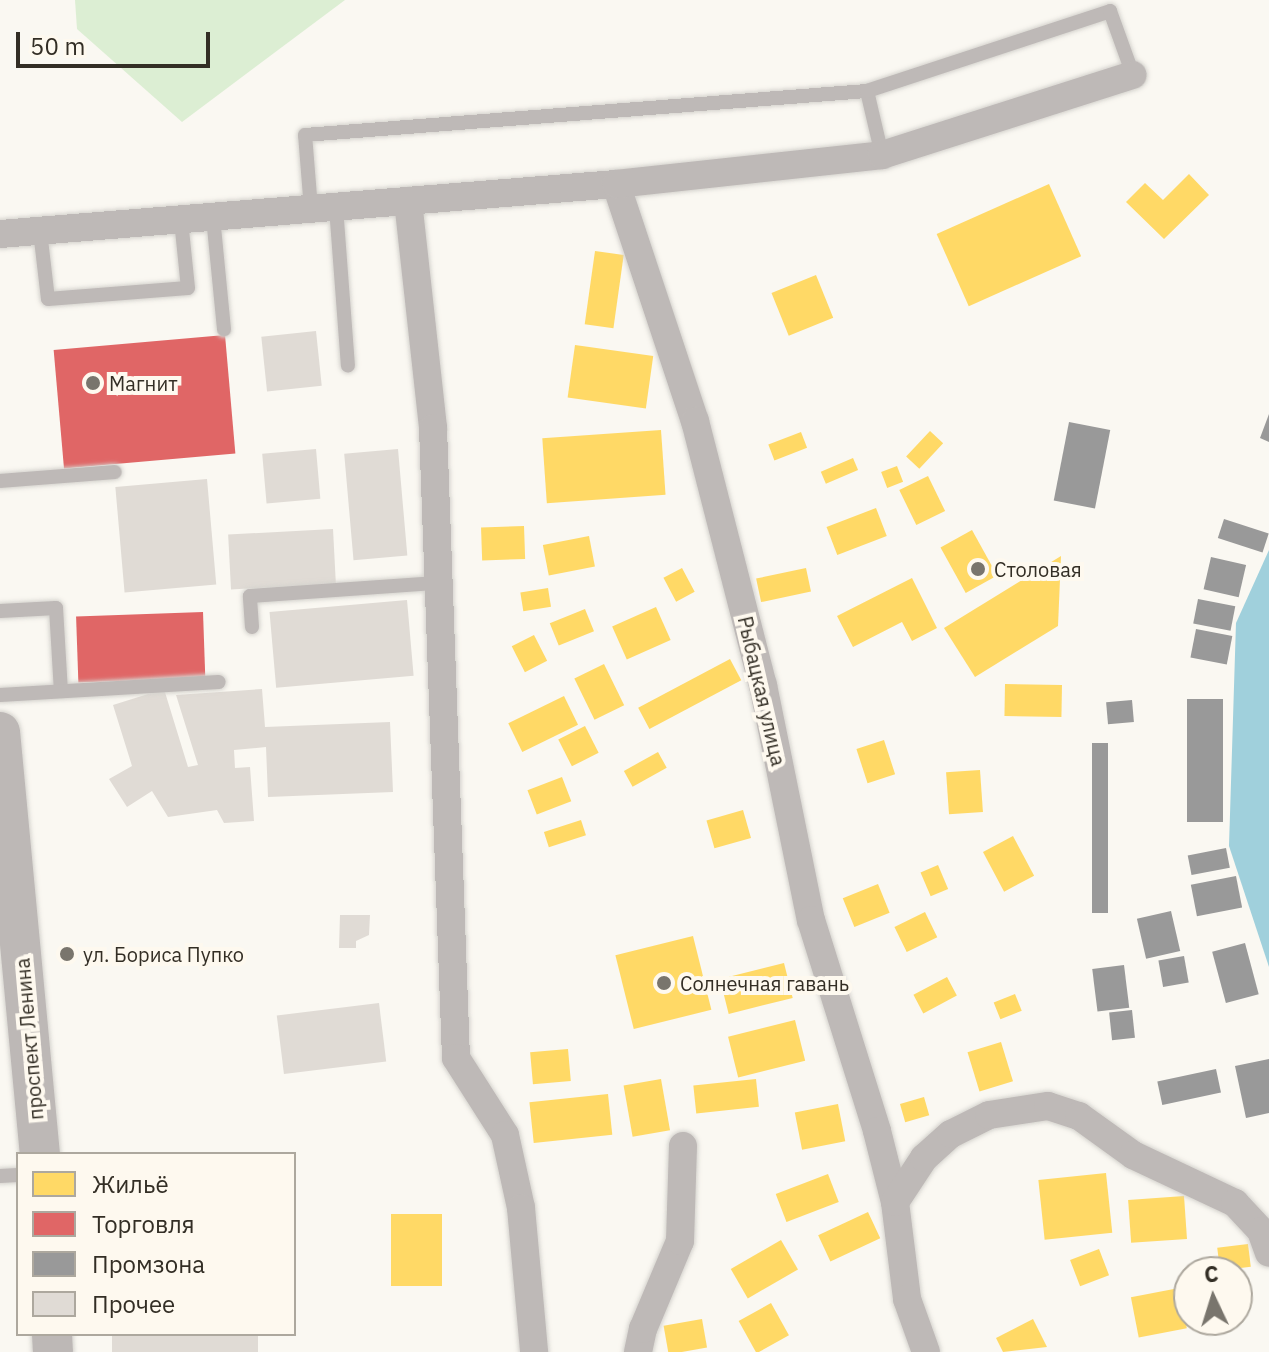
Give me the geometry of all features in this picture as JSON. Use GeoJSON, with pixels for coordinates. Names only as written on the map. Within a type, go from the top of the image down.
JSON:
{"type":"FeatureCollection","features":[{"type":"Feature","properties":{"kind":"street"},"geometry":{"type":"LineString","coordinates":[[0,234],[616,184],[882,155],[1133,75]]}},
{"type":"Feature","properties":{"kind":"street","name":"Рыбацкая улица"},"geometry":{"type":"LineString","coordinates":[[616,184],[695,421],[763,685],[811,920],[895,1202],[907,1299],[926,1352]]}},
{"type":"Feature","properties":{"kind":"street"},"geometry":{"type":"LineString","coordinates":[[408,201],[433,428],[456,1058],[505,1135],[521,1208],[534,1352]]}},
{"type":"Feature","properties":{"kind":"street","name":"проспект Ленина"},"geometry":{"type":"LineString","coordinates":[[0,732],[2,784],[40,1152]]}},
{"type":"Feature","properties":{"kind":"street"},"geometry":{"type":"LineString","coordinates":[[895,1202],[924,1158],[951,1134],[989,1115],[1048,1106],[1079,1116],[1133,1155],[1235,1203],[1261,1231],[1269,1253]]}},
{"type":"Feature","properties":{"kind":"street"},"geometry":{"type":"LineString","coordinates":[[638,1352],[643,1329],[680,1241],[683,1146]]}},
{"type":"Feature","properties":{"kind":"lane"},"geometry":{"type":"LineString","coordinates":[[348,366],[324,208],[305,135],[867,91],[1110,11],[1133,75]]}},
{"type":"Feature","properties":{"kind":"lane"},"geometry":{"type":"LineString","coordinates":[[867,91],[882,155]]}},
{"type":"Feature","properties":{"kind":"lane"},"geometry":{"type":"LineString","coordinates":[[213,217],[224,329]]}},
{"type":"Feature","properties":{"kind":"lane"},"geometry":{"type":"LineString","coordinates":[[40,231],[48,299],[188,288],[181,220]]}},
{"type":"Feature","properties":{"kind":"lane"},"geometry":{"type":"LineString","coordinates":[[0,481],[115,472]]}},
{"type":"Feature","properties":{"kind":"lane"},"geometry":{"type":"LineString","coordinates":[[252,627],[250,596],[438,583]]}},
{"type":"Feature","properties":{"kind":"lane"},"geometry":{"type":"LineString","coordinates":[[0,611],[56,608],[61,691]]}},
{"type":"Feature","properties":{"kind":"lane"},"geometry":{"type":"LineString","coordinates":[[0,695],[219,682]]}},
{"type":"Feature","properties":{"kind":"green space"},"geometry":{"type":"Polygon","coordinates":[[[75,0],[345,0],[182,122],[77,29],[75,0]]]}},
{"type":"Feature","properties":{"kind":"water"},"geometry":{"type":"Polygon","coordinates":[[[1269,550],[1269,967],[1229,846],[1236,623],[1269,550]]]}},
{"type":"Feature","properties":{"kind":"building: Жильё"},"geometry":{"type":"Polygon","coordinates":[[[1189,174],[1209,195],[1164,239],[1126,202],[1145,183],[1163,200],[1189,174]]]}},
{"type":"Feature","properties":{"kind":"building: Жильё"},"geometry":{"type":"Polygon","coordinates":[[[1049,184],[1081,256],[969,306],[937,234],[1049,184]]]}},
{"type":"Feature","properties":{"kind":"building: Жильё"},"geometry":{"type":"Polygon","coordinates":[[[595,251],[624,255],[613,328],[585,324],[595,251]]]}},
{"type":"Feature","properties":{"kind":"building: Жильё"},"geometry":{"type":"Polygon","coordinates":[[[816,275],[833,318],[789,336],[771,293],[816,275]]]}},
{"type":"Feature","properties":{"kind":"building: Жильё"},"geometry":{"type":"Polygon","coordinates":[[[575,345],[653,356],[646,408],[568,397],[575,345]]]}},
{"type":"Feature","properties":{"kind":"building: Жильё"},"geometry":{"type":"Polygon","coordinates":[[[661,430],[666,495],[547,503],[542,438],[661,430]]]}},
{"type":"Feature","properties":{"kind":"building: Жильё"},"geometry":{"type":"Polygon","coordinates":[[[930,431],[943,443],[919,469],[906,457],[930,431]]]}},
{"type":"Feature","properties":{"kind":"building: Жильё"},"geometry":{"type":"Polygon","coordinates":[[[801,432],[807,448],[774,460],[768,445],[801,432]]]}},
{"type":"Feature","properties":{"kind":"building: Жильё"},"geometry":{"type":"Polygon","coordinates":[[[853,458],[858,470],[826,484],[821,472],[853,458]]]}},
{"type":"Feature","properties":{"kind":"building: Жильё"},"geometry":{"type":"Polygon","coordinates":[[[897,466],[903,482],[887,488],[881,472],[897,466]]]}},
{"type":"Feature","properties":{"kind":"building: Жильё"},"geometry":{"type":"Polygon","coordinates":[[[928,476],[945,511],[916,525],[899,490],[928,476]]]}},
{"type":"Feature","properties":{"kind":"building: Жильё"},"geometry":{"type":"Polygon","coordinates":[[[876,508],[887,536],[837,555],[827,527],[876,508]]]}},
{"type":"Feature","properties":{"kind":"building: Жильё"},"geometry":{"type":"Polygon","coordinates":[[[524,526],[525,559],[482,560],[481,528],[524,526]]]}},
{"type":"Feature","properties":{"kind":"building: Жильё"},"geometry":{"type":"Polygon","coordinates":[[[972,530],[997,575],[966,593],[941,547],[972,530]]]}},
{"type":"Feature","properties":{"kind":"building: Жильё"},"geometry":{"type":"Polygon","coordinates":[[[589,536],[595,566],[549,575],[543,545],[589,536]]]}},
{"type":"Feature","properties":{"kind":"building: Жильё"},"geometry":{"type":"Polygon","coordinates":[[[1061,556],[1058,626],[975,677],[944,628],[1061,556]]]}},
{"type":"Feature","properties":{"kind":"building: Жильё"},"geometry":{"type":"Polygon","coordinates":[[[682,568],[695,592],[676,602],[663,578],[682,568]]]}},
{"type":"Feature","properties":{"kind":"building: Жильё"},"geometry":{"type":"Polygon","coordinates":[[[806,568],[811,591],[761,602],[756,579],[806,568]]]}},
{"type":"Feature","properties":{"kind":"building: Жильё"},"geometry":{"type":"Polygon","coordinates":[[[912,578],[937,628],[912,641],[902,622],[853,647],[837,616],[912,578]]]}},
{"type":"Feature","properties":{"kind":"building: Жильё"},"geometry":{"type":"Polygon","coordinates":[[[548,588],[551,607],[523,611],[520,592],[548,588]]]}},
{"type":"Feature","properties":{"kind":"building: Жильё"},"geometry":{"type":"Polygon","coordinates":[[[656,607],[671,640],[627,659],[612,627],[656,607]]]}},
{"type":"Feature","properties":{"kind":"building: Жильё"},"geometry":{"type":"Polygon","coordinates":[[[585,609],[594,631],[559,645],[550,623],[585,609]]]}},
{"type":"Feature","properties":{"kind":"building: Жильё"},"geometry":{"type":"Polygon","coordinates":[[[534,635],[547,661],[525,672],[512,646],[534,635]]]}},
{"type":"Feature","properties":{"kind":"building: Жильё"},"geometry":{"type":"Polygon","coordinates":[[[730,659],[741,680],[649,729],[638,708],[730,659]]]}},
{"type":"Feature","properties":{"kind":"building: Жильё"},"geometry":{"type":"Polygon","coordinates":[[[604,664],[624,705],[595,720],[574,678],[604,664]]]}},
{"type":"Feature","properties":{"kind":"building: Жильё"},"geometry":{"type":"Polygon","coordinates":[[[1005,684],[1062,685],[1061,717],[1004,716],[1005,684]]]}},
{"type":"Feature","properties":{"kind":"building: Жильё"},"geometry":{"type":"Polygon","coordinates":[[[564,696],[578,725],[522,752],[508,723],[564,696]]]}},
{"type":"Feature","properties":{"kind":"building: Жильё"},"geometry":{"type":"Polygon","coordinates":[[[585,726],[599,753],[572,766],[558,740],[585,726]]]}},
{"type":"Feature","properties":{"kind":"building: Жильё"},"geometry":{"type":"Polygon","coordinates":[[[884,740],[895,774],[868,783],[856,749],[884,740]]]}},
{"type":"Feature","properties":{"kind":"building: Жильё"},"geometry":{"type":"Polygon","coordinates":[[[658,752],[667,768],[633,787],[624,771],[658,752]]]}},
{"type":"Feature","properties":{"kind":"building: Жильё"},"geometry":{"type":"Polygon","coordinates":[[[980,770],[983,812],[949,814],[946,772],[980,770]]]}},
{"type":"Feature","properties":{"kind":"building: Жильё"},"geometry":{"type":"Polygon","coordinates":[[[562,777],[571,801],[537,815],[527,790],[562,777]]]}},
{"type":"Feature","properties":{"kind":"building: Жильё"},"geometry":{"type":"Polygon","coordinates":[[[743,810],[751,838],[714,848],[706,820],[743,810]]]}},
{"type":"Feature","properties":{"kind":"building: Жильё"},"geometry":{"type":"Polygon","coordinates":[[[581,820],[586,835],[549,847],[544,832],[581,820]]]}},
{"type":"Feature","properties":{"kind":"building: Жильё"},"geometry":{"type":"Polygon","coordinates":[[[1013,836],[1034,876],[1004,892],[983,852],[1013,836]]]}},
{"type":"Feature","properties":{"kind":"building: Жильё"},"geometry":{"type":"Polygon","coordinates":[[[938,865],[948,889],[931,896],[921,872],[938,865]]]}},
{"type":"Feature","properties":{"kind":"building: Жильё"},"geometry":{"type":"Polygon","coordinates":[[[878,884],[890,913],[854,927],[843,898],[878,884]]]}},
{"type":"Feature","properties":{"kind":"building: Жильё"},"geometry":{"type":"Polygon","coordinates":[[[925,912],[937,937],[907,952],[894,927],[925,912]]]}},
{"type":"Feature","properties":{"kind":"building: Жильё","name":"Солнечная гавань"},"geometry":{"type":"Polygon","coordinates":[[[693,936],[711,1010],[634,1029],[615,955],[693,936]]]}},
{"type":"Feature","properties":{"kind":"building: Жильё"},"geometry":{"type":"Polygon","coordinates":[[[784,963],[793,998],[729,1014],[720,979],[784,963]]]}},
{"type":"Feature","properties":{"kind":"building: Жильё"},"geometry":{"type":"Polygon","coordinates":[[[947,977],[957,996],[923,1013],[913,995],[947,977]]]}},
{"type":"Feature","properties":{"kind":"building: Жильё"},"geometry":{"type":"Polygon","coordinates":[[[1015,994],[1022,1011],[1000,1019],[994,1003],[1015,994]]]}},
{"type":"Feature","properties":{"kind":"building: Жильё"},"geometry":{"type":"Polygon","coordinates":[[[795,1020],[805,1061],[738,1077],[728,1037],[795,1020]]]}},
{"type":"Feature","properties":{"kind":"building: Жильё"},"geometry":{"type":"Polygon","coordinates":[[[1001,1042],[1013,1081],[980,1091],[968,1052],[1001,1042]]]}},
{"type":"Feature","properties":{"kind":"building: Жильё"},"geometry":{"type":"Polygon","coordinates":[[[568,1049],[571,1081],[533,1084],[530,1052],[568,1049]]]}},
{"type":"Feature","properties":{"kind":"building: Жильё"},"geometry":{"type":"Polygon","coordinates":[[[661,1079],[670,1130],[633,1137],[624,1086],[661,1079]]]}},
{"type":"Feature","properties":{"kind":"building: Жильё"},"geometry":{"type":"Polygon","coordinates":[[[756,1079],[759,1107],[696,1113],[693,1086],[756,1079]]]}},
{"type":"Feature","properties":{"kind":"building: Жильё"},"geometry":{"type":"Polygon","coordinates":[[[608,1094],[612,1135],[534,1143],[529,1102],[608,1094]]]}},
{"type":"Feature","properties":{"kind":"building: Жильё"},"geometry":{"type":"Polygon","coordinates":[[[924,1097],[929,1115],[905,1122],[900,1104],[924,1097]]]}},
{"type":"Feature","properties":{"kind":"building: Жильё"},"geometry":{"type":"Polygon","coordinates":[[[838,1104],[845,1141],[802,1150],[795,1112],[838,1104]]]}},
{"type":"Feature","properties":{"kind":"building: Жильё"},"geometry":{"type":"Polygon","coordinates":[[[1106,1173],[1112,1233],[1045,1240],[1038,1180],[1106,1173]]]}},
{"type":"Feature","properties":{"kind":"building: Жильё"},"geometry":{"type":"Polygon","coordinates":[[[828,1174],[839,1202],[786,1222],[776,1194],[828,1174]]]}},
{"type":"Feature","properties":{"kind":"building: Жильё"},"geometry":{"type":"Polygon","coordinates":[[[1184,1196],[1187,1239],[1131,1243],[1128,1200],[1184,1196]]]}},
{"type":"Feature","properties":{"kind":"building: Жильё"},"geometry":{"type":"Polygon","coordinates":[[[868,1212],[880,1238],[830,1262],[818,1235],[868,1212]]]}},
{"type":"Feature","properties":{"kind":"building: Жильё"},"geometry":{"type":"Polygon","coordinates":[[[391,1214],[442,1214],[442,1286],[391,1286],[391,1214]]]}},
{"type":"Feature","properties":{"kind":"building: Жильё"},"geometry":{"type":"Polygon","coordinates":[[[781,1240],[798,1269],[748,1298],[731,1269],[781,1240]]]}},
{"type":"Feature","properties":{"kind":"building: Жильё"},"geometry":{"type":"Polygon","coordinates":[[[1248,1244],[1249,1256],[1218,1256],[1217,1248],[1248,1244]]]}},
{"type":"Feature","properties":{"kind":"building: Жильё"},"geometry":{"type":"Polygon","coordinates":[[[1099,1249],[1109,1275],[1080,1286],[1070,1260],[1099,1249]]]}},
{"type":"Feature","properties":{"kind":"building: Жильё"},"geometry":{"type":"Polygon","coordinates":[[[1173,1289],[1173,1331],[1139,1338],[1131,1297],[1173,1289]]]}},
{"type":"Feature","properties":{"kind":"building: Жильё"},"geometry":{"type":"Polygon","coordinates":[[[771,1303],[789,1335],[756,1352],[739,1321],[771,1303]]]}},
{"type":"Feature","properties":{"kind":"building: Жильё"},"geometry":{"type":"Polygon","coordinates":[[[702,1319],[707,1348],[668,1352],[664,1326],[702,1319]]]}},
{"type":"Feature","properties":{"kind":"building: Жильё"},"geometry":{"type":"Polygon","coordinates":[[[1033,1319],[1047,1347],[1003,1352],[996,1338],[1033,1319]]]}},
{"type":"Feature","properties":{"kind":"building: Торговля"},"geometry":{"type":"Polygon","coordinates":[[[225,335],[235,454],[64,469],[54,350],[225,335]]]}},
{"type":"Feature","properties":{"kind":"building: Торговля"},"geometry":{"type":"Polygon","coordinates":[[[203,612],[205,678],[78,682],[76,616],[203,612]]]}},
{"type":"Feature","properties":{"kind":"building: Промзона"},"geometry":{"type":"Polygon","coordinates":[[[1269,414],[1269,442],[1260,438],[1269,414]]]}},
{"type":"Feature","properties":{"kind":"building: Промзона"},"geometry":{"type":"Polygon","coordinates":[[[1069,422],[1110,430],[1095,509],[1054,501],[1069,422]]]}},
{"type":"Feature","properties":{"kind":"building: Промзона"},"geometry":{"type":"Polygon","coordinates":[[[1224,519],[1269,534],[1263,553],[1218,538],[1224,519]]]}},
{"type":"Feature","properties":{"kind":"building: Промзона"},"geometry":{"type":"Polygon","coordinates":[[[1211,557],[1246,565],[1239,597],[1204,589],[1211,557]]]}},
{"type":"Feature","properties":{"kind":"building: Промзона"},"geometry":{"type":"Polygon","coordinates":[[[1198,599],[1235,606],[1231,631],[1193,624],[1198,599]]]}},
{"type":"Feature","properties":{"kind":"building: Промзона"},"geometry":{"type":"Polygon","coordinates":[[[1196,629],[1232,636],[1227,665],[1190,657],[1196,629]]]}},
{"type":"Feature","properties":{"kind":"building: Промзона"},"geometry":{"type":"Polygon","coordinates":[[[1187,699],[1223,699],[1223,822],[1187,822],[1187,699]]]}},
{"type":"Feature","properties":{"kind":"building: Промзона"},"geometry":{"type":"Polygon","coordinates":[[[1132,700],[1134,722],[1108,724],[1106,702],[1132,700]]]}},
{"type":"Feature","properties":{"kind":"building: Промзона"},"geometry":{"type":"Polygon","coordinates":[[[1092,743],[1108,743],[1108,913],[1092,913],[1092,743]]]}},
{"type":"Feature","properties":{"kind":"building: Промзона"},"geometry":{"type":"Polygon","coordinates":[[[1226,848],[1230,868],[1192,875],[1188,855],[1226,848]]]}},
{"type":"Feature","properties":{"kind":"building: Промзона"},"geometry":{"type":"Polygon","coordinates":[[[1236,876],[1242,907],[1197,916],[1191,885],[1236,876]]]}},
{"type":"Feature","properties":{"kind":"building: Промзона"},"geometry":{"type":"Polygon","coordinates":[[[1171,911],[1180,951],[1146,959],[1137,919],[1171,911]]]}},
{"type":"Feature","properties":{"kind":"building: Промзона"},"geometry":{"type":"Polygon","coordinates":[[[1245,943],[1259,994],[1226,1003],[1212,952],[1245,943]]]}},
{"type":"Feature","properties":{"kind":"building: Промзона"},"geometry":{"type":"Polygon","coordinates":[[[1184,956],[1189,983],[1163,987],[1158,961],[1184,956]]]}},
{"type":"Feature","properties":{"kind":"building: Промзона"},"geometry":{"type":"Polygon","coordinates":[[[1124,965],[1129,1008],[1097,1012],[1092,969],[1124,965]]]}},
{"type":"Feature","properties":{"kind":"building: Промзона"},"geometry":{"type":"Polygon","coordinates":[[[1132,1010],[1135,1038],[1112,1040],[1109,1012],[1132,1010]]]}},
{"type":"Feature","properties":{"kind":"building: Промзона"},"geometry":{"type":"Polygon","coordinates":[[[1269,1059],[1269,1113],[1246,1118],[1235,1066],[1269,1059]]]}},
{"type":"Feature","properties":{"kind":"building: Промзона"},"geometry":{"type":"Polygon","coordinates":[[[1216,1069],[1221,1092],[1162,1105],[1157,1081],[1216,1069]]]}},
{"type":"Feature","properties":{"kind":"building: Прочее"},"geometry":{"type":"Polygon","coordinates":[[[316,331],[322,386],[267,391],[261,337],[316,331]]]}},
{"type":"Feature","properties":{"kind":"building: Прочее"},"geometry":{"type":"Polygon","coordinates":[[[316,449],[320,499],[267,504],[262,454],[316,449]]]}},
{"type":"Feature","properties":{"kind":"building: Прочее"},"geometry":{"type":"Polygon","coordinates":[[[398,449],[407,556],[354,560],[344,454],[398,449]]]}},
{"type":"Feature","properties":{"kind":"building: Прочее"},"geometry":{"type":"Polygon","coordinates":[[[207,479],[216,585],[125,593],[115,487],[207,479]]]}},
{"type":"Feature","properties":{"kind":"building: Прочее"},"geometry":{"type":"Polygon","coordinates":[[[333,529],[336,584],[231,589],[228,534],[333,529]]]}},
{"type":"Feature","properties":{"kind":"building: Прочее"},"geometry":{"type":"Polygon","coordinates":[[[407,600],[414,676],[276,688],[270,612],[407,600]]]}},
{"type":"Feature","properties":{"kind":"building: Прочее"},"geometry":{"type":"Polygon","coordinates":[[[164,689],[188,767],[198,765],[176,695],[262,689],[265,727],[390,722],[393,792],[268,797],[266,747],[234,750],[235,768],[250,767],[254,821],[224,823],[217,810],[168,817],[152,791],[127,807],[109,779],[132,766],[113,705],[164,689]]]}},
{"type":"Feature","properties":{"kind":"building: Прочее"},"geometry":{"type":"Polygon","coordinates":[[[340,915],[370,915],[369,935],[356,941],[356,948],[339,948],[340,915]]]}},
{"type":"Feature","properties":{"kind":"building: Прочее"},"geometry":{"type":"Polygon","coordinates":[[[379,1003],[386,1062],[284,1074],[277,1016],[379,1003]]]}},
{"type":"Feature","properties":{"kind":"building: Прочее"},"geometry":{"type":"Polygon","coordinates":[[[112,1336],[258,1336],[258,1352],[112,1352],[112,1336]]]}},
{"type":"Feature","properties":{"kind":"place","name":"Магнит"},"geometry":{"type":"Point","coordinates":[93,383]}},
{"type":"Feature","properties":{"kind":"place","name":"Столовая"},"geometry":{"type":"Point","coordinates":[978,569]}},
{"type":"Feature","properties":{"kind":"place","name":"ул. Бориса Пупко"},"geometry":{"type":"Point","coordinates":[67,954]}},
{"type":"Feature","properties":{"kind":"place","name":"Солнечная гавань"},"geometry":{"type":"Point","coordinates":[664,983]}}]}
